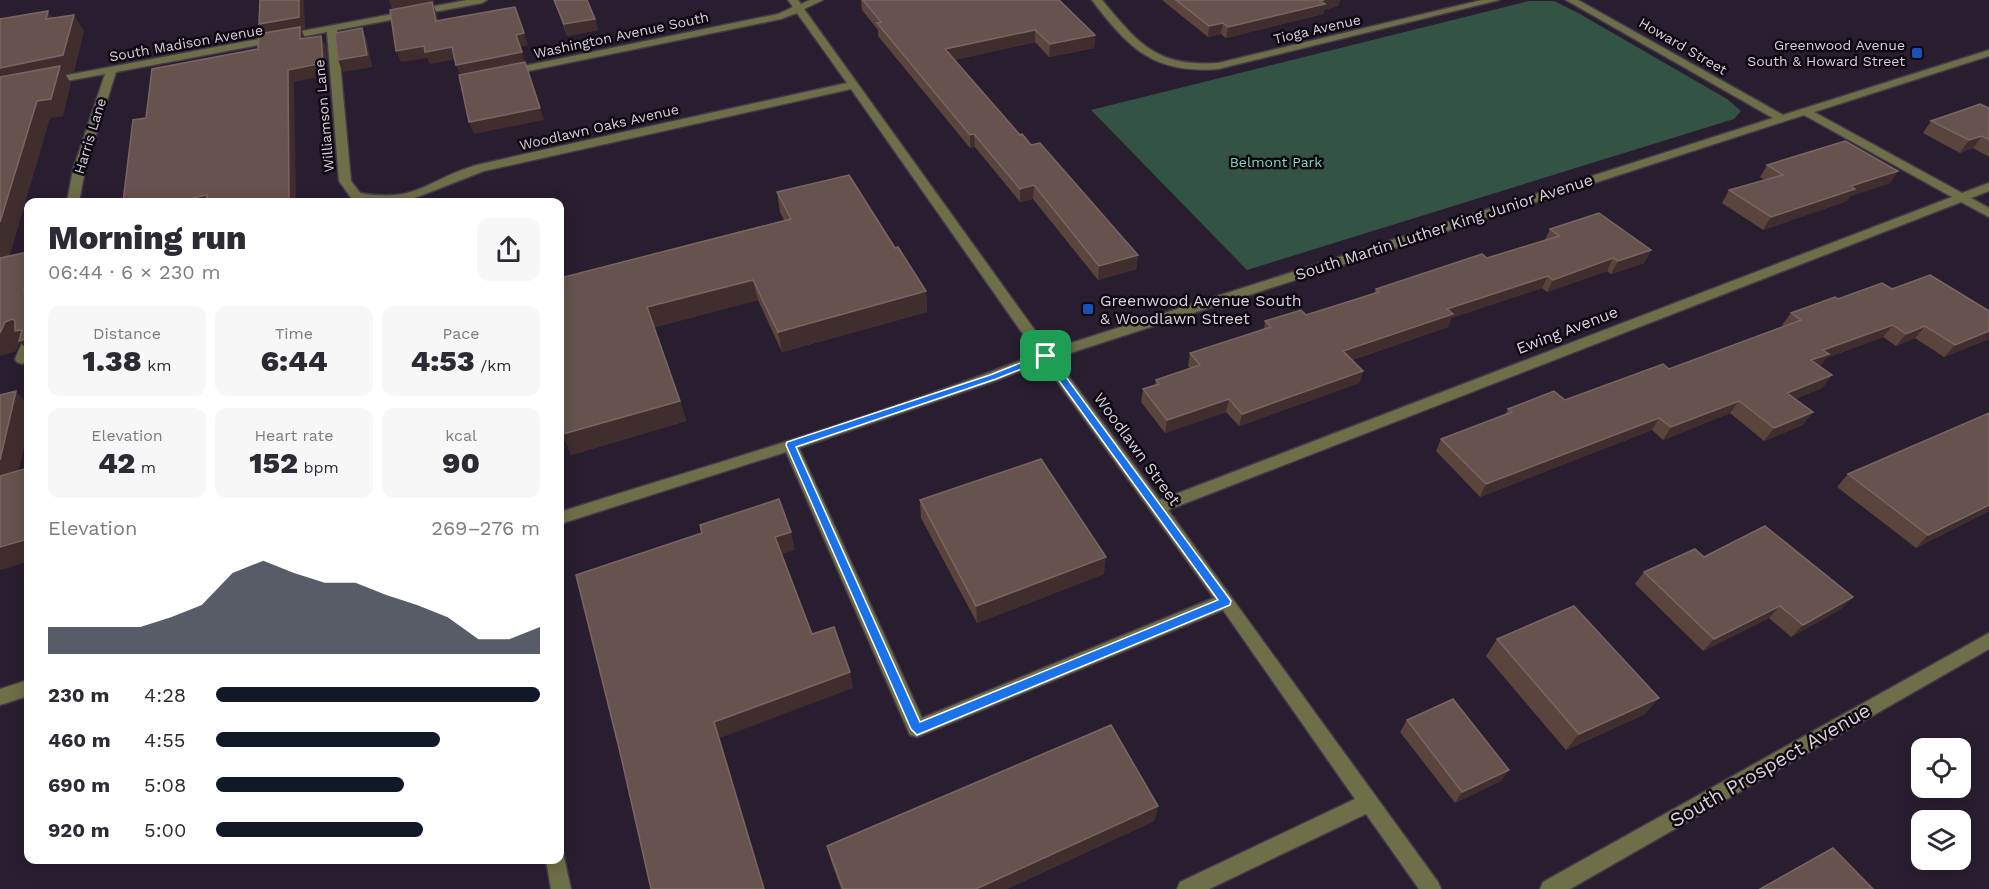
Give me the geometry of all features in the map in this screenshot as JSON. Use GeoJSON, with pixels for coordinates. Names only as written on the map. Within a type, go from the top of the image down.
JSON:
{"type":"FeatureCollection","features":[{"type":"Feature","properties":{"kind":"street","name":"South Madison Avenue"},"geometry":{"type":"LineString","coordinates":[[44,82],[332,30],[482,0]]}},
{"type":"Feature","properties":{"kind":"street","name":"Washington Avenue South"},"geometry":{"type":"LineString","coordinates":[[496,75],[780,16],[796,4],[818,0]]}},
{"type":"Feature","properties":{"kind":"street","name":"Tioga Avenue"},"geometry":{"type":"LineString","coordinates":[[1097,0],[1151,56],[1180,68],[1218,66],[1494,0]]}},
{"type":"Feature","properties":{"kind":"street","name":"Howard Street"},"geometry":{"type":"LineString","coordinates":[[1571,0],[1780,118]]}},
{"type":"Feature","properties":{"kind":"street","name":"Woodlawn Street"},"geometry":{"type":"LineString","coordinates":[[796,4],[1046,356],[1226,601],[1431,889]]}},
{"type":"Feature","properties":{"kind":"street","name":"Williamson Lane"},"geometry":{"type":"LineString","coordinates":[[332,30],[345,182],[356,196]]}},
{"type":"Feature","properties":{"kind":"street","name":"South Martin Luther King Junior Avenue"},"geometry":{"type":"LineString","coordinates":[[564,517],[790,445],[993,377],[1046,356],[1780,118],[1989,53]]}},
{"type":"Feature","properties":{"kind":"street","name":"Harris Lane"},"geometry":{"type":"LineString","coordinates":[[74,198],[79,170],[111,70]]}},
{"type":"Feature","properties":{"kind":"street","name":"Woodlawn Oaks Avenue"},"geometry":{"type":"LineString","coordinates":[[411,198],[452,178],[481,168],[853,86]]}},
{"type":"Feature","properties":{"kind":"street"},"geometry":{"type":"LineString","coordinates":[[1804,111],[1989,213]]}},
{"type":"Feature","properties":{"kind":"street","name":"Ewing Avenue"},"geometry":{"type":"LineString","coordinates":[[1158,507],[1989,187]]}},
{"type":"Feature","properties":{"kind":"street","name":"Woodlawn Oaks Avenue"},"geometry":{"type":"LineString","coordinates":[[356,196],[364,198]]}},
{"type":"Feature","properties":{"kind":"street"},"geometry":{"type":"LineString","coordinates":[[22,359],[24,354]]}},
{"type":"Feature","properties":{"kind":"street"},"geometry":{"type":"LineString","coordinates":[[790,445],[917,729],[1226,601]]}},
{"type":"Feature","properties":{"kind":"street","name":"South Prospect Avenue"},"geometry":{"type":"LineString","coordinates":[[1550,889],[1989,640]]}},
{"type":"Feature","properties":{"kind":"street"},"geometry":{"type":"LineString","coordinates":[[0,697],[24,689]]}},
{"type":"Feature","properties":{"kind":"street"},"geometry":{"type":"LineString","coordinates":[[1187,889],[1369,802]]}},
{"type":"Feature","properties":{"kind":"street"},"geometry":{"type":"LineString","coordinates":[[557,864],[561,889]]}},
{"type":"Feature","properties":{"kind":"green space","name":"Belmont Park"},"geometry":{"type":"Polygon","coordinates":[[[1529,1],[1554,1],[1580,14],[1727,99],[1741,111],[1734,119],[1247,270],[1091,110],[1529,1]]]}},
{"type":"Feature","properties":{"kind":"building"},"geometry":{"type":"Polygon","coordinates":[[[260,0],[299,0],[299,17],[259,24],[260,0]]]}},
{"type":"Feature","properties":{"kind":"building"},"geometry":{"type":"Polygon","coordinates":[[[554,0],[587,0],[595,19],[564,24],[554,0]]]}},
{"type":"Feature","properties":{"kind":"building"},"geometry":{"type":"Polygon","coordinates":[[[863,0],[1059,0],[1095,35],[1050,44],[1035,30],[945,49],[1020,135],[1022,134],[1031,145],[1040,143],[1138,255],[1099,266],[1034,185],[1020,189],[974,134],[970,135],[877,23],[881,22],[863,0]]]}},
{"type":"Feature","properties":{"kind":"building"},"geometry":{"type":"Polygon","coordinates":[[[1176,0],[1324,0],[1320,1],[1325,4],[1228,27],[1223,23],[1209,26],[1176,0]]]}},
{"type":"Feature","properties":{"kind":"building"},"geometry":{"type":"Polygon","coordinates":[[[432,2],[436,21],[515,7],[524,33],[516,35],[522,52],[456,65],[452,47],[425,52],[424,46],[396,51],[390,10],[432,2]]]}},
{"type":"Feature","properties":{"kind":"building"},"geometry":{"type":"Polygon","coordinates":[[[48,11],[46,19],[74,15],[63,55],[0,68],[0,19],[48,11]]]}},
{"type":"Feature","properties":{"kind":"building"},"geometry":{"type":"Polygon","coordinates":[[[300,27],[300,39],[321,36],[323,63],[288,70],[289,198],[207,198],[207,195],[192,198],[123,198],[133,120],[146,118],[152,69],[258,49],[259,34],[300,27]]]}},
{"type":"Feature","properties":{"kind":"building"},"geometry":{"type":"Polygon","coordinates":[[[362,28],[367,55],[338,60],[335,33],[362,28]]]}},
{"type":"Feature","properties":{"kind":"building"},"geometry":{"type":"Polygon","coordinates":[[[525,62],[540,108],[469,122],[459,75],[525,62]]]}},
{"type":"Feature","properties":{"kind":"building"},"geometry":{"type":"Polygon","coordinates":[[[60,66],[51,99],[37,101],[0,222],[0,77],[60,66]]]}},
{"type":"Feature","properties":{"kind":"building"},"geometry":{"type":"Polygon","coordinates":[[[1980,104],[1989,108],[1989,140],[1982,136],[1969,140],[1931,121],[1980,104]]]}},
{"type":"Feature","properties":{"kind":"building"},"geometry":{"type":"Polygon","coordinates":[[[1845,141],[1898,171],[1851,186],[1855,189],[1771,217],[1729,190],[1783,175],[1767,165],[1845,141]]]}},
{"type":"Feature","properties":{"kind":"building"},"geometry":{"type":"Polygon","coordinates":[[[849,175],[895,248],[898,247],[926,291],[778,332],[753,280],[647,307],[680,401],[564,434],[564,277],[791,219],[777,192],[849,175]]]}},
{"type":"Feature","properties":{"kind":"building"},"geometry":{"type":"Polygon","coordinates":[[[1599,213],[1651,250],[1618,261],[1613,258],[1553,280],[1548,276],[1447,309],[1453,314],[1343,351],[1363,371],[1242,414],[1229,399],[1167,420],[1143,389],[1159,384],[1156,380],[1200,365],[1190,353],[1271,327],[1265,321],[1301,310],[1306,315],[1379,292],[1376,289],[1482,254],[1487,258],[1559,236],[1550,229],[1599,213]]]}},
{"type":"Feature","properties":{"kind":"building"},"geometry":{"type":"Polygon","coordinates":[[[24,253],[24,339],[19,341],[22,330],[15,331],[15,321],[12,319],[5,322],[0,333],[0,258],[24,253]]]}},
{"type":"Feature","properties":{"kind":"building"},"geometry":{"type":"Polygon","coordinates":[[[1930,275],[1989,311],[1989,331],[1955,345],[1925,326],[1906,334],[1893,325],[1823,350],[1829,354],[1811,360],[1832,375],[1787,393],[1813,412],[1774,428],[1739,401],[1671,427],[1659,418],[1486,484],[1441,439],[1512,412],[1508,409],[1554,391],[1565,400],[1663,364],[1669,369],[1801,320],[1791,313],[1835,297],[1838,299],[1882,283],[1892,289],[1930,275]]]}},
{"type":"Feature","properties":{"kind":"building"},"geometry":{"type":"Polygon","coordinates":[[[16,391],[0,460],[0,395],[16,391]]]}},
{"type":"Feature","properties":{"kind":"building"},"geometry":{"type":"Polygon","coordinates":[[[1989,413],[1989,505],[1928,535],[1848,474],[1989,413]]]}},
{"type":"Feature","properties":{"kind":"building"},"geometry":{"type":"Polygon","coordinates":[[[1041,459],[1106,557],[976,606],[920,500],[1041,459]]]}},
{"type":"Feature","properties":{"kind":"building"},"geometry":{"type":"Polygon","coordinates":[[[24,469],[24,540],[0,547],[0,476],[24,469]]]}},
{"type":"Feature","properties":{"kind":"building"},"geometry":{"type":"Polygon","coordinates":[[[779,499],[791,532],[775,537],[812,634],[834,627],[850,672],[714,722],[764,889],[651,889],[576,575],[702,533],[700,525],[779,499]]]}},
{"type":"Feature","properties":{"kind":"building"},"geometry":{"type":"Polygon","coordinates":[[[1765,526],[1853,597],[1803,625],[1780,606],[1714,639],[1644,572],[1695,549],[1704,557],[1765,526]]]}},
{"type":"Feature","properties":{"kind":"building"},"geometry":{"type":"Polygon","coordinates":[[[1574,606],[1659,698],[1579,734],[1497,639],[1574,606]]]}},
{"type":"Feature","properties":{"kind":"building"},"geometry":{"type":"Polygon","coordinates":[[[1453,699],[1509,770],[1462,792],[1407,720],[1453,699]]]}},
{"type":"Feature","properties":{"kind":"building"},"geometry":{"type":"Polygon","coordinates":[[[1111,725],[1158,806],[976,889],[843,889],[827,846],[1111,725]]]}},
{"type":"Feature","properties":{"kind":"building"},"geometry":{"type":"Polygon","coordinates":[[[1833,848],[1873,889],[1760,889],[1833,848]]]}},
{"type":"Feature","properties":{"kind":"place","name":"Greenwood Avenue South & Howard Street"},"geometry":{"type":"Point","coordinates":[1917,53]}},
{"type":"Feature","properties":{"kind":"place","name":"Greenwood Avenue South & Woodlawn Street"},"geometry":{"type":"Point","coordinates":[1088,309]}},
{"type":"Feature","properties":{"kind":"route"},"geometry":{"type":"LineString","coordinates":[[1046,356],[1226,601],[917,729],[790,445],[993,377],[1046,356]]}}]}
